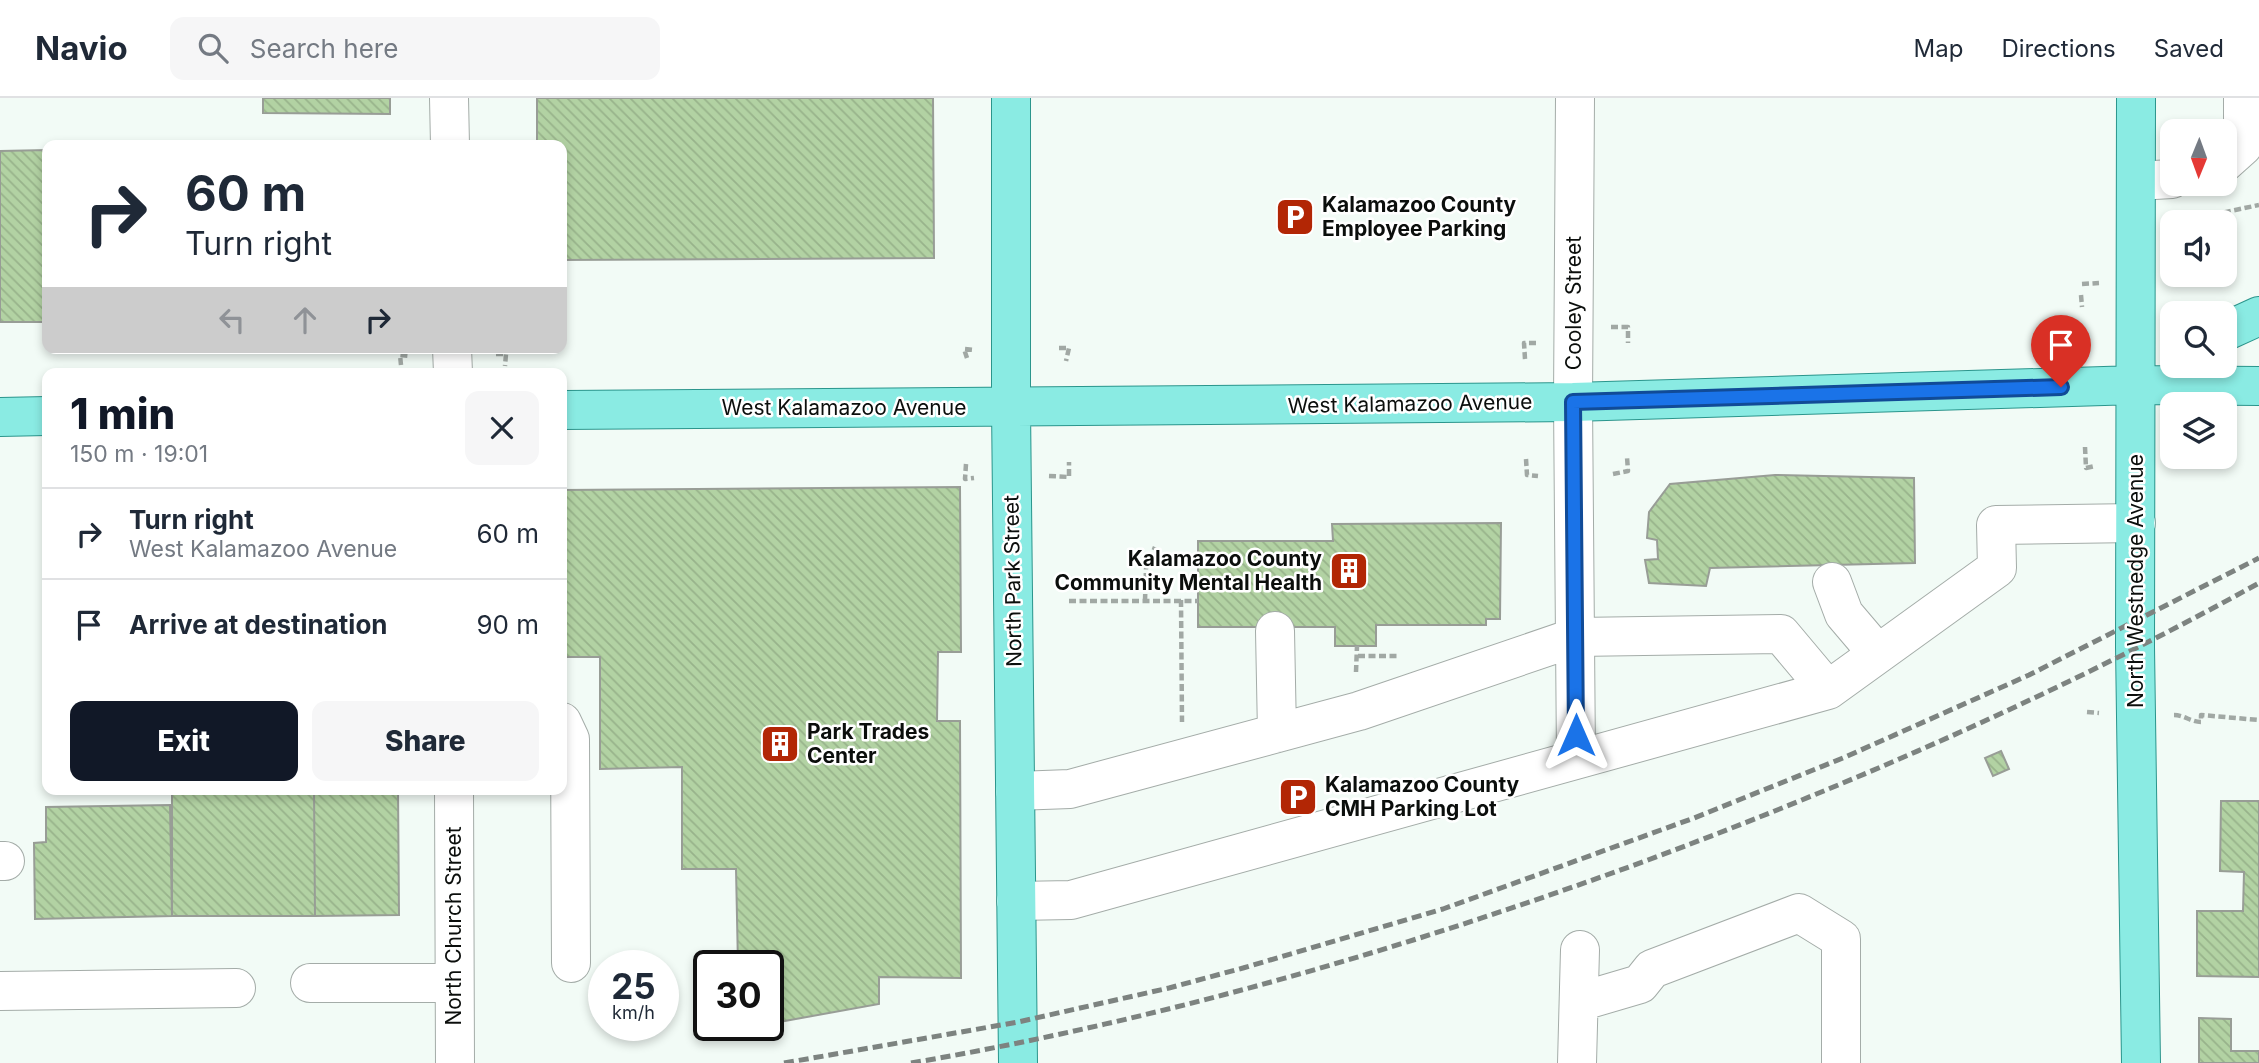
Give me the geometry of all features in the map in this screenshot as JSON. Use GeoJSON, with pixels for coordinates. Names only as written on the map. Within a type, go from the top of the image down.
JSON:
{"type":"FeatureCollection","features":[{"type":"Feature","properties":{"kind":"main road","name":"North Park Street"},"geometry":{"type":"LineString","coordinates":[[1011,98],[1011,407],[1018,1063]]}},
{"type":"Feature","properties":{"kind":"main road","name":"North Westnedge Avenue"},"geometry":{"type":"LineString","coordinates":[[2136,98],[2154,180],[2137,385],[2135,647],[2141,1063]]}},
{"type":"Feature","properties":{"kind":"main road"},"geometry":{"type":"LineString","coordinates":[[2237,326],[2259,316]]}},
{"type":"Feature","properties":{"kind":"main road"},"geometry":{"type":"LineString","coordinates":[[2137,385],[2160,370]]}},
{"type":"Feature","properties":{"kind":"main road","name":"West Kalamazoo Avenue"},"geometry":{"type":"LineString","coordinates":[[567,410],[1573,402],[2137,385],[2259,386]]}},
{"type":"Feature","properties":{"kind":"main road"},"geometry":{"type":"LineString","coordinates":[[0,417],[42,416]]}},
{"type":"Feature","properties":{"kind":"street"},"geometry":{"type":"LineString","coordinates":[[449,98],[450,140]]}},
{"type":"Feature","properties":{"kind":"street","name":"Cooley Street"},"geometry":{"type":"LineString","coordinates":[[1575,98],[1573,402],[1576,759]]}},
{"type":"Feature","properties":{"kind":"street"},"geometry":{"type":"LineString","coordinates":[[2237,152],[2244,146],[2243,98]]}},
{"type":"Feature","properties":{"kind":"street"},"geometry":{"type":"LineString","coordinates":[[1017,901],[1071,900],[1828,690],[1997,568],[1996,525],[2136,523]]}},
{"type":"Feature","properties":{"kind":"street"},"geometry":{"type":"LineString","coordinates":[[1832,582],[1844,614],[1878,654]]}},
{"type":"Feature","properties":{"kind":"street"},"geometry":{"type":"LineString","coordinates":[[1275,631],[1277,733]]}},
{"type":"Feature","properties":{"kind":"street"},"geometry":{"type":"LineString","coordinates":[[1015,791],[1070,789],[1359,711],[1576,637],[1781,634],[1828,690]]}},
{"type":"Feature","properties":{"kind":"street"},"geometry":{"type":"LineString","coordinates":[[567,733],[570,739],[571,963]]}},
{"type":"Feature","properties":{"kind":"street","name":"North Church Street"},"geometry":{"type":"LineString","coordinates":[[454,795],[455,1063]]}},
{"type":"Feature","properties":{"kind":"street"},"geometry":{"type":"LineString","coordinates":[[1579,1002],[1640,985],[1652,969],[1799,913],[1841,939],[1841,1063]]}},
{"type":"Feature","properties":{"kind":"street"},"geometry":{"type":"LineString","coordinates":[[1577,1063],[1580,950]]}},
{"type":"Feature","properties":{"kind":"street"},"geometry":{"type":"LineString","coordinates":[[310,983],[454,984]]}},
{"type":"Feature","properties":{"kind":"street"},"geometry":{"type":"LineString","coordinates":[[0,990],[236,988]]}},
{"type":"Feature","properties":{"kind":"path"},"geometry":{"type":"LineString","coordinates":[[2235,210],[2259,205]]}},
{"type":"Feature","properties":{"kind":"path"},"geometry":{"type":"LineString","coordinates":[[2082,284],[2098,283]]}},
{"type":"Feature","properties":{"kind":"path"},"geometry":{"type":"LineString","coordinates":[[2081,295],[2082,307]]}},
{"type":"Feature","properties":{"kind":"path"},"geometry":{"type":"LineString","coordinates":[[1605,328],[1628,327],[1628,344]]}},
{"type":"Feature","properties":{"kind":"path"},"geometry":{"type":"LineString","coordinates":[[1525,359],[1524,344],[1539,342]]}},
{"type":"Feature","properties":{"kind":"path"},"geometry":{"type":"LineString","coordinates":[[1059,348],[1069,348],[1066,361]]}},
{"type":"Feature","properties":{"kind":"path"},"geometry":{"type":"LineString","coordinates":[[964,349],[967,358]]}},
{"type":"Feature","properties":{"kind":"path"},"geometry":{"type":"LineString","coordinates":[[496,354],[506,354],[505,366]]}},
{"type":"Feature","properties":{"kind":"path"},"geometry":{"type":"LineString","coordinates":[[401,365],[400,355],[410,356]]}},
{"type":"Feature","properties":{"kind":"path"},"geometry":{"type":"LineString","coordinates":[[2085,447],[2086,468],[2095,466]]}},
{"type":"Feature","properties":{"kind":"path"},"geometry":{"type":"LineString","coordinates":[[1614,474],[1628,471],[1627,457]]}},
{"type":"Feature","properties":{"kind":"path"},"geometry":{"type":"LineString","coordinates":[[1527,459],[1527,475]]}},
{"type":"Feature","properties":{"kind":"path"},"geometry":{"type":"LineString","coordinates":[[1049,476],[1069,477],[1069,462]]}},
{"type":"Feature","properties":{"kind":"path"},"geometry":{"type":"LineString","coordinates":[[965,479],[966,464]]}},
{"type":"Feature","properties":{"kind":"path"},"geometry":{"type":"LineString","coordinates":[[1145,601],[1146,568],[1155,547]]}},
{"type":"Feature","properties":{"kind":"path"},"geometry":{"type":"LineString","coordinates":[[1181,600],[1182,723]]}},
{"type":"Feature","properties":{"kind":"path"},"geometry":{"type":"LineString","coordinates":[[1069,601],[1198,601]]}},
{"type":"Feature","properties":{"kind":"path"},"geometry":{"type":"LineString","coordinates":[[1356,672],[1357,646]]}},
{"type":"Feature","properties":{"kind":"path"},"geometry":{"type":"LineString","coordinates":[[2087,712],[2099,713]]}},
{"type":"Feature","properties":{"kind":"path"},"geometry":{"type":"LineString","coordinates":[[2183,715],[2196,722],[2201,722],[2201,715],[2259,720]]}},
{"type":"Feature","properties":{"kind":"building"},"geometry":{"type":"Polygon","coordinates":[[[263,98],[390,98],[390,114],[263,113],[263,98]]]}},
{"type":"Feature","properties":{"kind":"building"},"geometry":{"type":"Polygon","coordinates":[[[537,98],[933,98],[934,258],[567,260],[567,140],[537,140],[537,98]]]}},
{"type":"Feature","properties":{"kind":"building"},"geometry":{"type":"Polygon","coordinates":[[[42,150],[42,322],[0,322],[0,151],[42,150]]]}},
{"type":"Feature","properties":{"kind":"building"},"geometry":{"type":"Polygon","coordinates":[[[1775,475],[1914,478],[1915,563],[1710,568],[1706,586],[1649,583],[1645,560],[1658,559],[1657,540],[1647,538],[1649,512],[1670,484],[1775,475]]]}},
{"type":"Feature","properties":{"kind":"building","name":"Park Trades Center"},"geometry":{"type":"Polygon","coordinates":[[[960,487],[961,652],[938,652],[937,721],[960,721],[961,978],[879,977],[879,1004],[784,1021],[784,950],[738,950],[736,869],[682,869],[682,767],[600,769],[600,657],[567,657],[567,490],[960,487]]]}},
{"type":"Feature","properties":{"kind":"building","name":"Kalamazoo County Community Mental Health"},"geometry":{"type":"Polygon","coordinates":[[[1501,523],[1500,619],[1486,619],[1486,625],[1376,625],[1376,646],[1335,646],[1335,627],[1198,627],[1198,541],[1333,541],[1332,524],[1501,523]]]}},
{"type":"Feature","properties":{"kind":"building"},"geometry":{"type":"Polygon","coordinates":[[[2001,751],[2009,769],[1993,776],[1985,758],[2001,751]]]}},
{"type":"Feature","properties":{"kind":"building"},"geometry":{"type":"Polygon","coordinates":[[[172,795],[314,795],[315,916],[172,916],[172,795]]]}},
{"type":"Feature","properties":{"kind":"building"},"geometry":{"type":"Polygon","coordinates":[[[314,795],[398,795],[399,915],[315,916],[314,795]]]}},
{"type":"Feature","properties":{"kind":"building"},"geometry":{"type":"Polygon","coordinates":[[[2221,801],[2259,801],[2259,977],[2197,976],[2197,911],[2243,911],[2244,872],[2220,871],[2221,801]]]}},
{"type":"Feature","properties":{"kind":"building"},"geometry":{"type":"Polygon","coordinates":[[[170,805],[172,916],[35,919],[34,843],[46,842],[46,807],[170,805]]]}},
{"type":"Feature","properties":{"kind":"building"},"geometry":{"type":"Polygon","coordinates":[[[2199,1018],[2231,1019],[2231,1051],[2259,1051],[2259,1063],[2199,1063],[2199,1018]]]}},
{"type":"Feature","properties":{"kind":"railway"},"geometry":{"type":"LineString","coordinates":[[784,1063],[1018,1022],[1169,988],[1443,909],[1694,818],[1843,758],[2029,675],[2259,558]]}},
{"type":"Feature","properties":{"kind":"railway"},"geometry":{"type":"LineString","coordinates":[[911,1063],[1099,1026],[1284,978],[1467,923],[1648,860],[1804,799],[1959,733],[2111,661],[2259,583]]}},
{"type":"Feature","properties":{"kind":"place","name":"Kalamazoo County Employee Parking"},"geometry":{"type":"Point","coordinates":[1295,217]}},
{"type":"Feature","properties":{"kind":"place","name":"Kalamazoo County Community Mental Health"},"geometry":{"type":"Point","coordinates":[1349,571]}},
{"type":"Feature","properties":{"kind":"place","name":"Park Trades Center"},"geometry":{"type":"Point","coordinates":[780,744]}},
{"type":"Feature","properties":{"kind":"place","name":"Kalamazoo County CMH Parking Lot"},"geometry":{"type":"Point","coordinates":[1298,797]}},
{"type":"Feature","properties":{"kind":"route"},"geometry":{"type":"LineString","coordinates":[[1576,735],[1573,402],[2061,387]]}}]}
